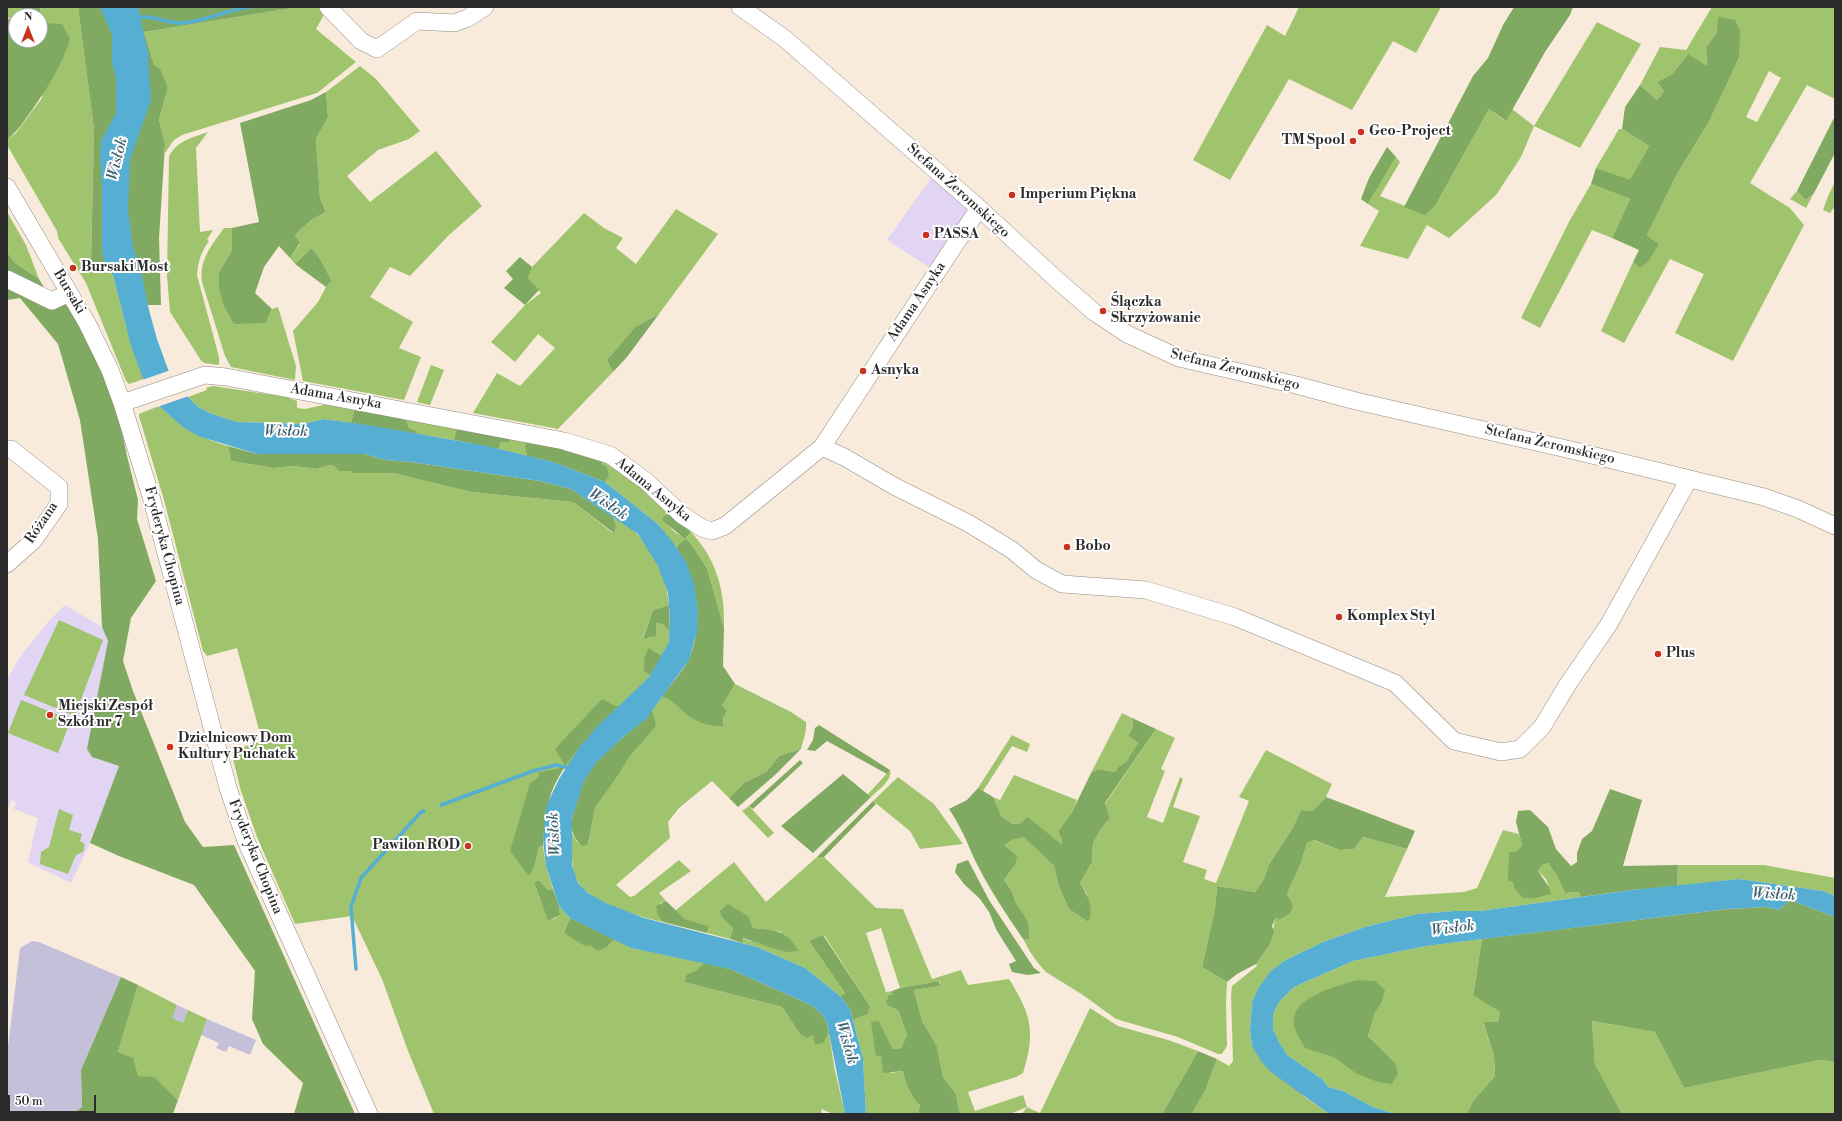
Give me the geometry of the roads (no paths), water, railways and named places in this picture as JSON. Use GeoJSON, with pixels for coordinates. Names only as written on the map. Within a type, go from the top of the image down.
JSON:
{"type":"FeatureCollection","features":[{"type":"Feature","properties":{"kind":"street"},"geometry":{"type":"LineString","coordinates":[[328,7],[361,41],[377,49],[417,21],[454,23],[468,18],[485,7]]}},
{"type":"Feature","properties":{"kind":"street","name":"Stefana Żeromskiego"},"geometry":{"type":"LineString","coordinates":[[740,7],[784,38],[979,208],[1056,280],[1098,315],[1127,334],[1179,358],[1764,497],[1798,509],[1835,526]]}},
{"type":"Feature","properties":{"kind":"street","name":"Bursaki"},"geometry":{"type":"LineString","coordinates":[[7,187],[87,323],[110,370],[128,401]]}},
{"type":"Feature","properties":{"kind":"street","name":"Adama Asnyka"},"geometry":{"type":"LineString","coordinates":[[128,401],[204,375],[226,377],[405,409],[564,441],[610,455],[646,481],[682,515],[702,528],[712,531],[725,526],[822,447],[979,208]]}},
{"type":"Feature","properties":{"kind":"street"},"geometry":{"type":"LineString","coordinates":[[7,279],[52,301],[68,293]]}},
{"type":"Feature","properties":{"kind":"street","name":"Fryderyka Chopina"},"geometry":{"type":"LineString","coordinates":[[128,401],[152,500],[230,793],[246,841],[369,1114]]}},
{"type":"Feature","properties":{"kind":"street"},"geometry":{"type":"LineString","coordinates":[[822,447],[844,457],[894,486],[968,522],[1012,550],[1036,570],[1062,584],[1146,590],[1232,616],[1395,684],[1454,741],[1501,752],[1520,749],[1542,727],[1568,684],[1609,624],[1689,478]]}},
{"type":"Feature","properties":{"kind":"street","name":"Różana"},"geometry":{"type":"LineString","coordinates":[[7,564],[34,541],[59,504],[59,487],[11,449]]}},
{"type":"Feature","properties":{"kind":"water","name":"Wisłok"},"geometry":{"type":"Polygon","coordinates":[[[100,7],[138,7],[148,53],[151,100],[130,160],[128,210],[133,247],[140,266],[149,310],[157,339],[169,372],[187,396],[198,407],[212,414],[237,422],[303,424],[324,419],[374,426],[487,446],[553,462],[605,482],[658,524],[672,541],[686,562],[694,584],[698,611],[697,632],[689,660],[646,719],[623,737],[596,763],[584,781],[572,818],[572,865],[578,883],[588,893],[606,903],[644,918],[757,947],[805,968],[840,996],[850,1009],[863,1058],[866,1114],[845,1114],[827,1023],[823,1015],[811,1005],[730,969],[631,948],[570,918],[559,906],[546,866],[543,840],[546,808],[549,800],[559,779],[578,749],[598,726],[650,676],[669,642],[670,620],[668,593],[658,566],[638,534],[571,489],[540,481],[411,462],[385,460],[365,454],[257,454],[198,436],[183,427],[159,406],[144,381],[131,346],[113,275],[106,267],[102,253],[101,141],[116,113],[116,78],[112,63],[112,35],[100,7]]]}},
{"type":"Feature","properties":{"kind":"water","name":"Wisłok"},"geometry":{"type":"Polygon","coordinates":[[[1739,879],[1823,891],[1835,896],[1835,917],[1790,900],[1779,910],[1766,907],[1727,909],[1426,946],[1353,961],[1294,987],[1279,1002],[1273,1014],[1273,1029],[1287,1055],[1322,1079],[1328,1087],[1343,1091],[1373,1107],[1395,1114],[1329,1114],[1271,1072],[1261,1061],[1252,1046],[1250,1031],[1252,1002],[1259,987],[1270,972],[1284,961],[1323,942],[1365,927],[1417,914],[1480,911],[1632,890],[1739,879]]]}},
{"type":"Feature","properties":{"kind":"waterway"},"geometry":{"type":"LineString","coordinates":[[135,18],[147,17],[181,23],[251,7]]}},
{"type":"Feature","properties":{"kind":"waterway"},"geometry":{"type":"LineString","coordinates":[[441,805],[533,771],[556,765],[570,768]]}},
{"type":"Feature","properties":{"kind":"waterway"},"geometry":{"type":"LineString","coordinates":[[356,969],[351,907],[361,878],[421,812],[424,811]]}},
{"type":"Feature","properties":{"kind":"place","name":"Geo-Project"},"geometry":{"type":"Point","coordinates":[1361,132]}},
{"type":"Feature","properties":{"kind":"place","name":"TM Spool"},"geometry":{"type":"Point","coordinates":[1353,141]}},
{"type":"Feature","properties":{"kind":"place","name":"Imperium Piękna"},"geometry":{"type":"Point","coordinates":[1012,195]}},
{"type":"Feature","properties":{"kind":"place","name":"PASSA"},"geometry":{"type":"Point","coordinates":[926,235]}},
{"type":"Feature","properties":{"kind":"place","name":"Bursaki Most"},"geometry":{"type":"Point","coordinates":[73,268]}},
{"type":"Feature","properties":{"kind":"place","name":"Ślączka Skrzyżowanie"},"geometry":{"type":"Point","coordinates":[1103,311]}},
{"type":"Feature","properties":{"kind":"place","name":"Asnyka"},"geometry":{"type":"Point","coordinates":[863,371]}},
{"type":"Feature","properties":{"kind":"place","name":"Bobo"},"geometry":{"type":"Point","coordinates":[1067,547]}},
{"type":"Feature","properties":{"kind":"place","name":"Komplex Styl"},"geometry":{"type":"Point","coordinates":[1339,617]}},
{"type":"Feature","properties":{"kind":"place","name":"Plus"},"geometry":{"type":"Point","coordinates":[1658,654]}},
{"type":"Feature","properties":{"kind":"place","name":"Miejski Zespół Szkół nr 7"},"geometry":{"type":"Point","coordinates":[50,715]}},
{"type":"Feature","properties":{"kind":"place","name":"Dzielnicowy Dom Kultury Puchatek"},"geometry":{"type":"Point","coordinates":[170,747]}},
{"type":"Feature","properties":{"kind":"place","name":"Pawilon ROD"},"geometry":{"type":"Point","coordinates":[468,846]}}]}
